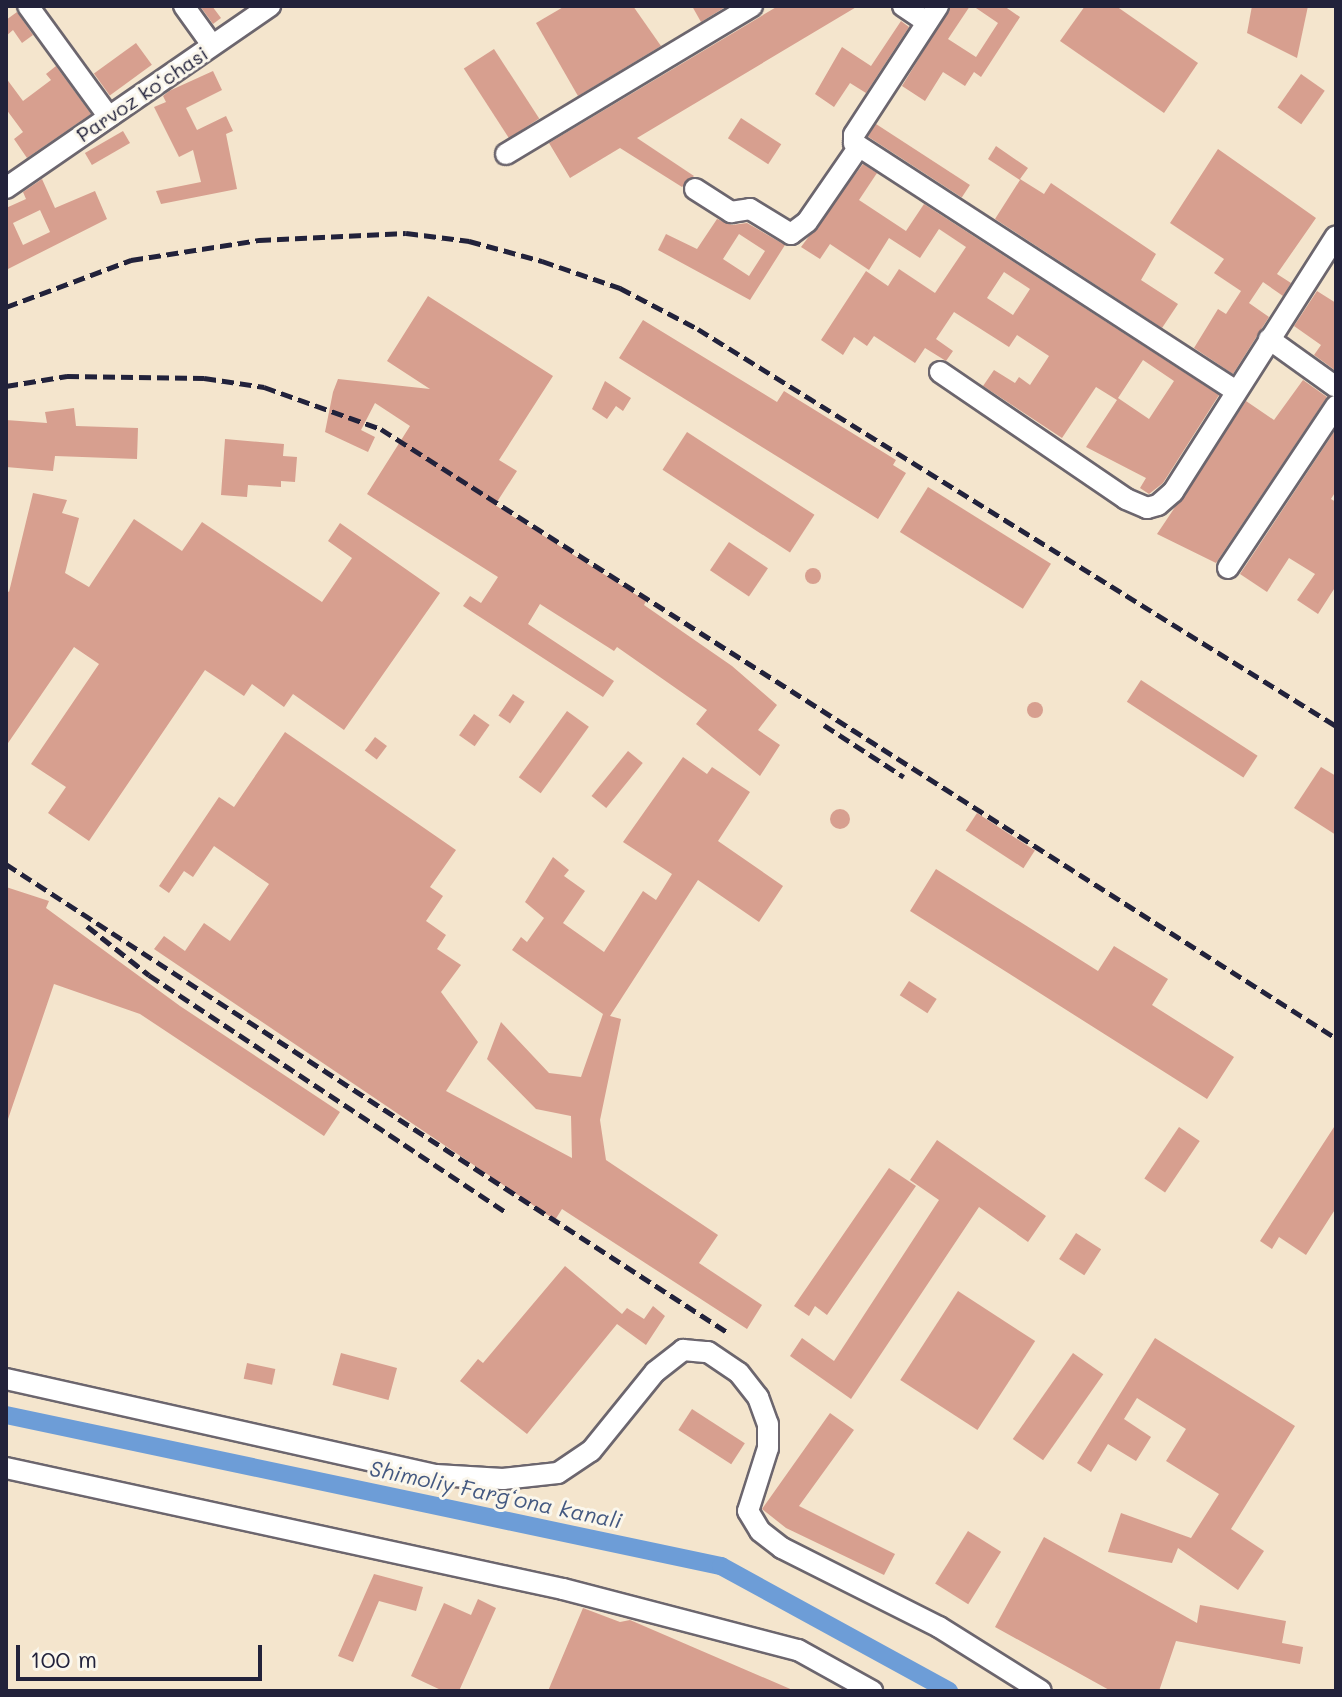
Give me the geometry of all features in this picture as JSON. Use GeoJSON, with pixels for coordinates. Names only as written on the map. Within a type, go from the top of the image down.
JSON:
{"type":"FeatureCollection","features":[{"type":"Feature","properties":{"kind":"street"},"geometry":{"type":"LineString","coordinates":[[28,6],[109,117]]}},
{"type":"Feature","properties":{"kind":"street"},"geometry":{"type":"LineString","coordinates":[[184,6],[212,45]]}},
{"type":"Feature","properties":{"kind":"street","name":"Parvoz koʻchasi"},"geometry":{"type":"LineString","coordinates":[[8,181],[109,117],[270,6]]}},
{"type":"Feature","properties":{"kind":"street"},"geometry":{"type":"LineString","coordinates":[[506,154],[752,6]]}},
{"type":"Feature","properties":{"kind":"street"},"geometry":{"type":"LineString","coordinates":[[903,6],[933,14],[854,135],[858,148],[1236,391]]}},
{"type":"Feature","properties":{"kind":"street"},"geometry":{"type":"LineString","coordinates":[[695,189],[731,212],[750,209],[791,234],[807,222],[858,148]]}},
{"type":"Feature","properties":{"kind":"street"},"geometry":{"type":"LineString","coordinates":[[940,372],[1126,499],[1147,508],[1173,492],[1336,236]]}},
{"type":"Feature","properties":{"kind":"street"},"geometry":{"type":"LineString","coordinates":[[1269,339],[1336,387]]}},
{"type":"Feature","properties":{"kind":"street"},"geometry":{"type":"LineString","coordinates":[[1228,568],[1336,406]]}},
{"type":"Feature","properties":{"kind":"street"},"geometry":{"type":"LineString","coordinates":[[6,1379],[436,1475],[503,1479],[558,1473],[591,1451],[655,1372],[683,1350],[708,1352],[739,1373],[758,1397],[768,1424],[768,1448],[748,1511],[760,1531],[782,1548],[939,1627],[1041,1691]]}},
{"type":"Feature","properties":{"kind":"street"},"geometry":{"type":"LineString","coordinates":[[6,1468],[563,1589],[798,1650],[872,1691]]}},
{"type":"Feature","properties":{"kind":"building"},"geometry":{"type":"Polygon","coordinates":[[[200,6],[212,6],[221,18],[213,24],[200,6]]]}},
{"type":"Feature","properties":{"kind":"building"},"geometry":{"type":"Polygon","coordinates":[[[565,6],[633,6],[661,46],[578,96],[536,23],[565,6]]]}},
{"type":"Feature","properties":{"kind":"building"},"geometry":{"type":"Polygon","coordinates":[[[692,6],[727,6],[701,22],[692,6]]]}},
{"type":"Feature","properties":{"kind":"building"},"geometry":{"type":"Polygon","coordinates":[[[778,6],[858,6],[637,138],[694,176],[682,187],[620,148],[570,178],[549,143],[778,6]]]}},
{"type":"Feature","properties":{"kind":"building"},"geometry":{"type":"Polygon","coordinates":[[[951,6],[970,6],[948,39],[976,57],[998,23],[973,6],[1004,6],[1020,17],[981,77],[974,72],[965,86],[943,72],[925,101],[902,86],[951,6]]]}},
{"type":"Feature","properties":{"kind":"building"},"geometry":{"type":"Polygon","coordinates":[[[1085,6],[1116,6],[1198,63],[1164,113],[1060,41],[1085,6]]]}},
{"type":"Feature","properties":{"kind":"building"},"geometry":{"type":"Polygon","coordinates":[[[1252,6],[1308,6],[1297,58],[1247,33],[1252,6]]]}},
{"type":"Feature","properties":{"kind":"building"},"geometry":{"type":"Polygon","coordinates":[[[17,12],[33,35],[22,43],[13,30],[6,36],[6,20],[17,12]]]}},
{"type":"Feature","properties":{"kind":"building"},"geometry":{"type":"Polygon","coordinates":[[[901,21],[909,27],[866,93],[850,83],[834,107],[815,94],[842,47],[871,66],[901,21]]]}},
{"type":"Feature","properties":{"kind":"building"},"geometry":{"type":"Polygon","coordinates":[[[136,43],[152,65],[110,95],[94,74],[136,43]]]}},
{"type":"Feature","properties":{"kind":"building"},"geometry":{"type":"Polygon","coordinates":[[[494,49],[539,119],[509,138],[464,69],[494,49]]]}},
{"type":"Feature","properties":{"kind":"building"},"geometry":{"type":"Polygon","coordinates":[[[56,66],[91,114],[27,158],[14,139],[23,132],[6,109],[6,78],[23,101],[51,80],[46,74],[56,66]]]}},
{"type":"Feature","properties":{"kind":"building"},"geometry":{"type":"Polygon","coordinates":[[[213,71],[222,90],[186,108],[197,130],[226,116],[233,131],[226,134],[237,189],[161,204],[156,191],[201,182],[193,150],[179,157],[154,107],[166,102],[163,96],[169,91],[213,71]]]}},
{"type":"Feature","properties":{"kind":"building"},"geometry":{"type":"Polygon","coordinates":[[[1301,74],[1325,91],[1301,124],[1277,108],[1301,74]]]}},
{"type":"Feature","properties":{"kind":"building"},"geometry":{"type":"Polygon","coordinates":[[[741,118],[781,144],[768,164],[728,138],[741,118]]]}},
{"type":"Feature","properties":{"kind":"building"},"geometry":{"type":"Polygon","coordinates":[[[876,124],[970,185],[962,198],[868,137],[876,124]]]}},
{"type":"Feature","properties":{"kind":"building"},"geometry":{"type":"Polygon","coordinates":[[[123,131],[130,143],[92,165],[85,153],[123,131]]]}},
{"type":"Feature","properties":{"kind":"building"},"geometry":{"type":"Polygon","coordinates":[[[996,146],[1028,168],[1020,179],[1044,194],[1051,183],[1156,254],[1141,280],[1178,304],[1162,328],[995,219],[1020,180],[988,159],[996,146]]]}},
{"type":"Feature","properties":{"kind":"building"},"geometry":{"type":"Polygon","coordinates":[[[1218,149],[1316,218],[1277,274],[1291,283],[1283,296],[1263,282],[1249,303],[1269,317],[1233,374],[1194,348],[1218,309],[1226,314],[1241,291],[1214,273],[1224,259],[1170,223],[1218,149]]]}},
{"type":"Feature","properties":{"kind":"building"},"geometry":{"type":"Polygon","coordinates":[[[863,164],[877,173],[859,200],[906,231],[924,204],[1219,395],[1163,483],[1149,494],[1140,488],[1146,478],[1086,447],[1117,400],[1096,387],[1062,438],[983,386],[994,370],[1015,383],[1019,377],[1030,385],[1049,356],[1017,335],[1009,347],[954,312],[936,339],[953,351],[946,361],[925,348],[915,363],[874,336],[867,346],[854,337],[843,355],[821,340],[866,271],[888,286],[899,269],[935,293],[966,247],[939,229],[920,258],[889,238],[869,270],[830,244],[820,259],[801,247],[863,164]],[[1004,272],[987,298],[1013,315],[1030,289],[1004,272]],[[1143,360],[1118,398],[1149,419],[1174,381],[1143,360]]]}},
{"type":"Feature","properties":{"kind":"building"},"geometry":{"type":"Polygon","coordinates":[[[42,179],[55,208],[95,191],[107,219],[6,270],[6,208],[26,199],[23,192],[42,179]],[[40,210],[13,223],[23,245],[50,232],[40,210]]]}},
{"type":"Feature","properties":{"kind":"building"},"geometry":{"type":"Polygon","coordinates":[[[717,219],[732,225],[747,223],[785,245],[750,300],[658,250],[666,234],[697,249],[717,219]],[[739,234],[723,259],[749,276],[765,251],[739,234]]]}},
{"type":"Feature","properties":{"kind":"building"},"geometry":{"type":"Polygon","coordinates":[[[1317,291],[1336,303],[1336,371],[1314,355],[1321,345],[1294,326],[1317,291]]]}},
{"type":"Feature","properties":{"kind":"building"},"geometry":{"type":"Polygon","coordinates":[[[428,296],[553,376],[499,460],[517,471],[495,505],[646,601],[644,605],[732,666],[777,705],[758,730],[780,745],[760,776],[696,724],[707,710],[617,647],[614,651],[540,604],[528,624],[614,681],[603,697],[463,606],[470,596],[481,603],[498,577],[367,494],[410,426],[375,403],[361,430],[375,437],[368,452],[325,432],[333,392],[338,379],[430,389],[387,361],[428,296]]]}},
{"type":"Feature","properties":{"kind":"building"},"geometry":{"type":"Polygon","coordinates":[[[643,320],[777,402],[784,391],[896,460],[893,465],[906,473],[878,519],[619,358],[643,320]]]}},
{"type":"Feature","properties":{"kind":"building"},"geometry":{"type":"Polygon","coordinates":[[[1303,380],[1327,397],[1216,563],[1157,534],[1246,401],[1274,420],[1303,380]]]}},
{"type":"Feature","properties":{"kind":"building"},"geometry":{"type":"Polygon","coordinates":[[[605,381],[631,398],[623,411],[616,406],[607,419],[592,409],[605,381]]]}},
{"type":"Feature","properties":{"kind":"building"},"geometry":{"type":"Polygon","coordinates":[[[74,408],[76,426],[138,428],[137,459],[55,456],[53,471],[6,467],[6,420],[47,423],[45,412],[74,408]]]}},
{"type":"Feature","properties":{"kind":"building"},"geometry":{"type":"Polygon","coordinates":[[[1336,429],[1336,491],[1331,499],[1336,502],[1336,586],[1318,614],[1297,600],[1315,574],[1289,558],[1267,592],[1240,574],[1336,429]]]}},
{"type":"Feature","properties":{"kind":"building"},"geometry":{"type":"Polygon","coordinates":[[[687,432],[814,515],[790,553],[662,470],[687,432]]]}},
{"type":"Feature","properties":{"kind":"building"},"geometry":{"type":"Polygon","coordinates":[[[225,439],[284,444],[283,456],[297,457],[295,482],[281,481],[281,487],[248,485],[247,497],[221,495],[225,439]]]}},
{"type":"Feature","properties":{"kind":"building"},"geometry":{"type":"Polygon","coordinates":[[[928,487],[1051,564],[1023,609],[900,532],[928,487]]]}},
{"type":"Feature","properties":{"kind":"building"},"geometry":{"type":"Polygon","coordinates":[[[33,493],[67,500],[62,513],[79,518],[65,573],[89,587],[134,519],[182,551],[202,522],[322,602],[352,558],[328,541],[340,523],[440,593],[344,730],[293,694],[284,707],[252,684],[244,696],[205,670],[89,841],[48,813],[66,787],[31,764],[99,664],[74,647],[6,746],[6,590],[9,592],[33,493]]]}},
{"type":"Feature","properties":{"kind":"building"},"geometry":{"type":"Polygon","coordinates":[[[729,542],[768,568],[749,596],[710,570],[729,542]]]}},
{"type":"Feature","properties":{"kind":"building"},"geometry":{"type":"Polygon","coordinates":[[[810,568],[816,568],[821,576],[819,582],[810,584],[805,579],[805,573],[810,568]]]}},
{"type":"Feature","properties":{"kind":"building"},"geometry":{"type":"Polygon","coordinates":[[[1141,680],[1258,756],[1243,778],[1127,702],[1141,680]]]}},
{"type":"Feature","properties":{"kind":"building"},"geometry":{"type":"Polygon","coordinates":[[[513,694],[525,702],[510,723],[498,716],[513,694]]]}},
{"type":"Feature","properties":{"kind":"building"},"geometry":{"type":"Polygon","coordinates":[[[1032,702],[1038,702],[1043,710],[1041,716],[1032,718],[1027,713],[1027,707],[1032,702]]]}},
{"type":"Feature","properties":{"kind":"building"},"geometry":{"type":"Polygon","coordinates":[[[567,711],[589,727],[541,793],[519,777],[567,711]]]}},
{"type":"Feature","properties":{"kind":"building"},"geometry":{"type":"Polygon","coordinates":[[[474,714],[490,725],[475,746],[459,735],[474,714]]]}},
{"type":"Feature","properties":{"kind":"building"},"geometry":{"type":"Polygon","coordinates":[[[285,732],[456,850],[430,887],[443,896],[426,921],[446,935],[437,949],[461,965],[441,992],[478,1042],[446,1091],[572,1158],[571,1116],[536,1109],[487,1059],[501,1022],[549,1073],[581,1077],[603,1014],[512,950],[521,937],[527,942],[544,918],[525,902],[553,857],[569,870],[564,876],[585,891],[563,923],[604,952],[643,891],[656,900],[672,874],[623,842],[683,757],[707,774],[712,767],[750,792],[718,841],[783,886],[759,922],[698,880],[610,1016],[621,1019],[600,1120],[606,1160],[718,1235],[699,1263],[762,1305],[747,1329],[562,1209],[555,1220],[154,949],[164,936],[185,951],[204,923],[230,941],[269,884],[214,846],[193,877],[184,871],[169,893],[159,886],[219,797],[234,807],[285,732]]]}},
{"type":"Feature","properties":{"kind":"building"},"geometry":{"type":"Polygon","coordinates":[[[375,737],[387,746],[377,760],[365,751],[375,737]]]}},
{"type":"Feature","properties":{"kind":"building"},"geometry":{"type":"Polygon","coordinates":[[[628,751],[643,763],[606,808],[591,796],[628,751]]]}},
{"type":"Feature","properties":{"kind":"building"},"geometry":{"type":"Polygon","coordinates":[[[1321,767],[1336,776],[1336,835],[1294,808],[1321,767]]]}},
{"type":"Feature","properties":{"kind":"building"},"geometry":{"type":"Polygon","coordinates":[[[840,809],[847,812],[850,819],[847,826],[840,829],[833,826],[830,819],[833,812],[840,809]]]}},
{"type":"Feature","properties":{"kind":"building"},"geometry":{"type":"Polygon","coordinates":[[[977,813],[1035,851],[1023,868],[966,831],[977,813]]]}},
{"type":"Feature","properties":{"kind":"building"},"geometry":{"type":"Polygon","coordinates":[[[936,869],[1098,971],[1114,946],[1168,979],[1152,1005],[1234,1057],[1207,1099],[910,911],[936,869]]]}},
{"type":"Feature","properties":{"kind":"building"},"geometry":{"type":"Polygon","coordinates":[[[6,887],[49,901],[46,908],[180,1006],[340,1112],[324,1136],[140,1014],[54,984],[6,1125],[6,887]]]}},
{"type":"Feature","properties":{"kind":"building"},"geometry":{"type":"Polygon","coordinates":[[[909,981],[937,999],[927,1013],[900,995],[909,981]]]}},
{"type":"Feature","properties":{"kind":"building"},"geometry":{"type":"Polygon","coordinates":[[[1336,1124],[1336,1208],[1306,1255],[1279,1237],[1272,1249],[1260,1241],[1336,1124]]]}},
{"type":"Feature","properties":{"kind":"building"},"geometry":{"type":"Polygon","coordinates":[[[1179,1127],[1200,1141],[1165,1192],[1144,1178],[1179,1127]]]}},
{"type":"Feature","properties":{"kind":"building"},"geometry":{"type":"Polygon","coordinates":[[[937,1140],[1046,1216],[1028,1242],[979,1207],[851,1399],[790,1356],[802,1338],[834,1361],[939,1200],[910,1180],[937,1140]]]}},
{"type":"Feature","properties":{"kind":"building"},"geometry":{"type":"Polygon","coordinates":[[[889,1168],[916,1186],[827,1315],[815,1306],[809,1316],[794,1306],[889,1168]]]}},
{"type":"Feature","properties":{"kind":"building"},"geometry":{"type":"Polygon","coordinates":[[[1076,1233],[1101,1249],[1084,1275],[1059,1259],[1076,1233]]]}},
{"type":"Feature","properties":{"kind":"building"},"geometry":{"type":"Polygon","coordinates":[[[565,1266],[622,1314],[627,1308],[644,1319],[653,1306],[665,1316],[646,1345],[617,1324],[527,1434],[460,1381],[478,1359],[483,1363],[565,1266]]]}},
{"type":"Feature","properties":{"kind":"building"},"geometry":{"type":"Polygon","coordinates":[[[958,1291],[1035,1341],[977,1430],[900,1380],[958,1291]]]}},
{"type":"Feature","properties":{"kind":"building"},"geometry":{"type":"Polygon","coordinates":[[[1155,1338],[1295,1426],[1231,1529],[1264,1551],[1238,1590],[1178,1548],[1172,1563],[1108,1552],[1121,1513],[1191,1538],[1219,1494],[1166,1461],[1186,1429],[1137,1398],[1124,1419],[1151,1437],[1136,1461],[1108,1444],[1091,1472],[1077,1463],[1155,1338]]]}},
{"type":"Feature","properties":{"kind":"building"},"geometry":{"type":"Polygon","coordinates":[[[341,1353],[397,1368],[388,1400],[332,1385],[341,1353]]]}},
{"type":"Feature","properties":{"kind":"building"},"geometry":{"type":"Polygon","coordinates":[[[1073,1353],[1103,1374],[1043,1460],[1013,1439],[1073,1353]]]}},
{"type":"Feature","properties":{"kind":"building"},"geometry":{"type":"Polygon","coordinates":[[[247,1363],[275,1369],[272,1385],[244,1379],[247,1363]]]}},
{"type":"Feature","properties":{"kind":"building"},"geometry":{"type":"Polygon","coordinates":[[[692,1409],[745,1443],[731,1464],[678,1430],[692,1409]]]}},
{"type":"Feature","properties":{"kind":"building"},"geometry":{"type":"Polygon","coordinates":[[[830,1413],[854,1430],[799,1506],[895,1554],[884,1575],[786,1528],[762,1509],[830,1413]]]}},
{"type":"Feature","properties":{"kind":"building"},"geometry":{"type":"Polygon","coordinates":[[[968,1531],[1001,1552],[968,1604],[935,1584],[968,1531]]]}},
{"type":"Feature","properties":{"kind":"building"},"geometry":{"type":"Polygon","coordinates":[[[1044,1537],[1197,1623],[1200,1605],[1286,1621],[1282,1643],[1303,1647],[1300,1664],[1176,1641],[1159,1691],[1111,1691],[995,1627],[1044,1537]]]}},
{"type":"Feature","properties":{"kind":"building"},"geometry":{"type":"Polygon","coordinates":[[[374,1574],[423,1587],[416,1611],[379,1601],[353,1662],[338,1656],[374,1574]]]}},
{"type":"Feature","properties":{"kind":"building"},"geometry":{"type":"Polygon","coordinates":[[[478,1599],[496,1608],[459,1691],[443,1691],[411,1676],[444,1603],[471,1615],[478,1599]]]}},
{"type":"Feature","properties":{"kind":"building"},"geometry":{"type":"Polygon","coordinates":[[[583,1608],[620,1622],[630,1620],[795,1691],[548,1691],[583,1608]]]}},
{"type":"Feature","properties":{"kind":"waterway","name":"Shimoliy Fargʻona kanali"},"geometry":{"type":"LineString","coordinates":[[6,1415],[721,1566],[949,1691]]}},
{"type":"Feature","properties":{"kind":"railway"},"geometry":{"type":"LineString","coordinates":[[6,307],[131,260],[259,240],[406,233],[469,241],[542,261],[620,288],[698,329],[1336,726]]}},
{"type":"Feature","properties":{"kind":"railway"},"geometry":{"type":"LineString","coordinates":[[6,386],[67,376],[204,378],[264,387],[381,429],[1336,1038]]}},
{"type":"Feature","properties":{"kind":"railway"},"geometry":{"type":"LineString","coordinates":[[824,725],[904,777]]}},
{"type":"Feature","properties":{"kind":"railway"},"geometry":{"type":"LineString","coordinates":[[6,864],[730,1334]]}},
{"type":"Feature","properties":{"kind":"railway"},"geometry":{"type":"LineString","coordinates":[[87,926],[149,975],[507,1213]]}}]}
